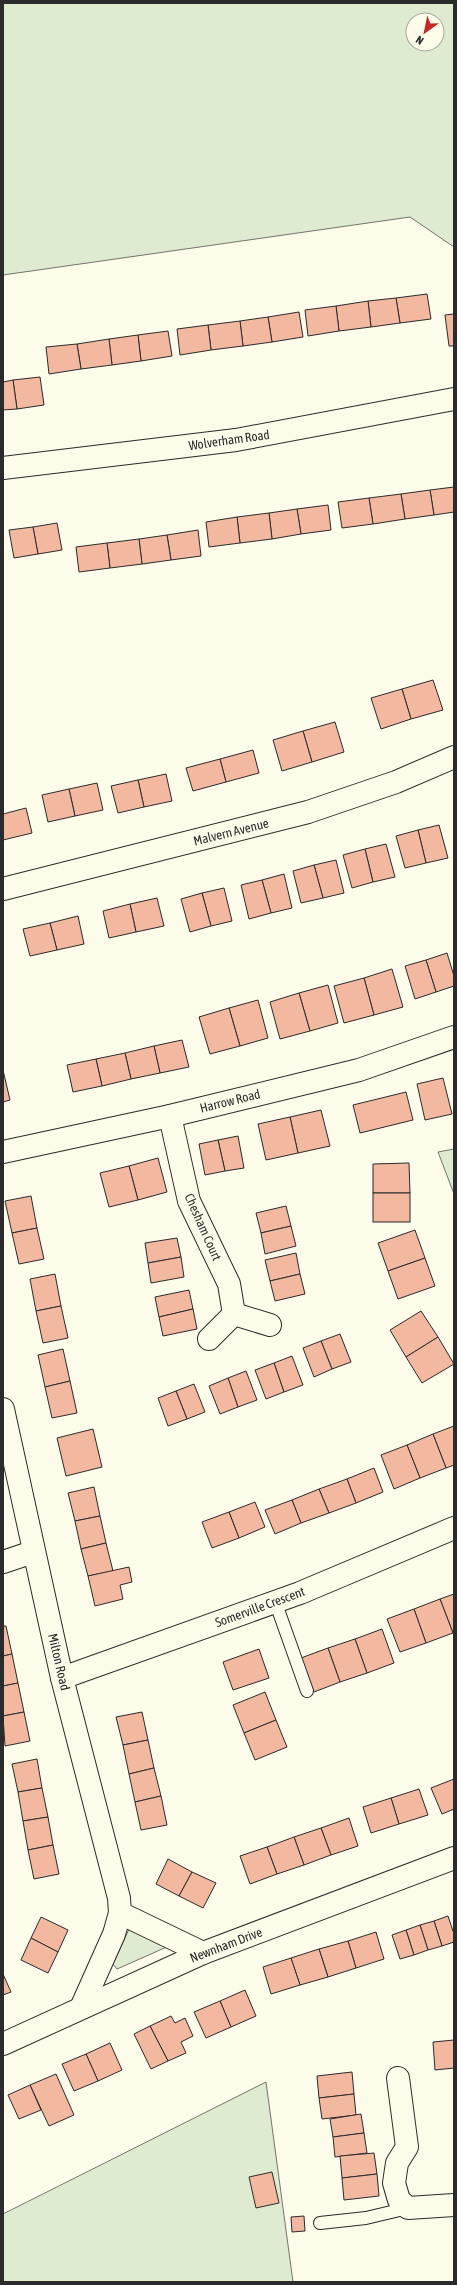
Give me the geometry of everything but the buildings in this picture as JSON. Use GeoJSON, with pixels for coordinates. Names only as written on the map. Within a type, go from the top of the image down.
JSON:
{"type":"FeatureCollection","features":[{"type":"Feature","properties":{"kind":"street","name":"Wolverham Road"},"geometry":{"type":"LineString","coordinates":[[3,468],[236,440],[454,400]]}},
{"type":"Feature","properties":{"kind":"street","name":"Malvern Avenue"},"geometry":{"type":"LineString","coordinates":[[3,889],[308,812],[396,782],[454,757]]}},
{"type":"Feature","properties":{"kind":"street","name":"Harrow Road"},"geometry":{"type":"LineString","coordinates":[[3,1152],[170,1116],[358,1070],[454,1036]]}},
{"type":"Feature","properties":{"kind":"street","name":"Chesham Court"},"geometry":{"type":"LineString","coordinates":[[170,1116],[189,1201],[229,1284],[234,1314]]}},
{"type":"Feature","properties":{"kind":"street"},"geometry":{"type":"LineString","coordinates":[[209,1339],[234,1314],[270,1325]]}},
{"type":"Feature","properties":{"kind":"street","name":"Milton Road"},"geometry":{"type":"LineString","coordinates":[[3,1410],[33,1552],[62,1678],[119,1898],[120,1913],[114,1934],[81,2008]]}},
{"type":"Feature","properties":{"kind":"street","name":"Somerville Crescent"},"geometry":{"type":"LineString","coordinates":[[62,1678],[275,1601],[454,1528]]}},
{"type":"Feature","properties":{"kind":"street"},"geometry":{"type":"LineString","coordinates":[[3,1562],[33,1552]]}},
{"type":"Feature","properties":{"kind":"street","name":"Newnham Drive"},"geometry":{"type":"LineString","coordinates":[[3,2044],[203,1953],[454,1858]]}},
{"type":"Feature","properties":{"kind":"street"},"geometry":{"type":"LineString","coordinates":[[120,1913],[203,1953]]}},
{"type":"Feature","properties":{"kind":"street"},"geometry":{"type":"LineString","coordinates":[[398,2078],[407,2147],[396,2163],[394,2183],[400,2200],[408,2208],[454,2205]]}},
{"type":"Feature","properties":{"kind":"lane"},"geometry":{"type":"LineString","coordinates":[[275,1601],[307,1691]]}},
{"type":"Feature","properties":{"kind":"lane"},"geometry":{"type":"LineString","coordinates":[[320,2223],[366,2218],[408,2208]]}},
{"type":"Feature","properties":{"kind":"green space"},"geometry":{"type":"Polygon","coordinates":[[[3,3],[454,3],[454,247],[410,217],[3,275],[3,3]]]}},
{"type":"Feature","properties":{"kind":"green space"},"geometry":{"type":"Polygon","coordinates":[[[454,1149],[454,1194],[438,1152],[454,1149]]]}},
{"type":"Feature","properties":{"kind":"green space"},"geometry":{"type":"Polygon","coordinates":[[[130,1927],[169,1946],[117,1969],[113,1964],[130,1927]]]}},
{"type":"Feature","properties":{"kind":"green space"},"geometry":{"type":"Polygon","coordinates":[[[266,2082],[293,2282],[3,2282],[3,2214],[266,2082]]]}}]}
